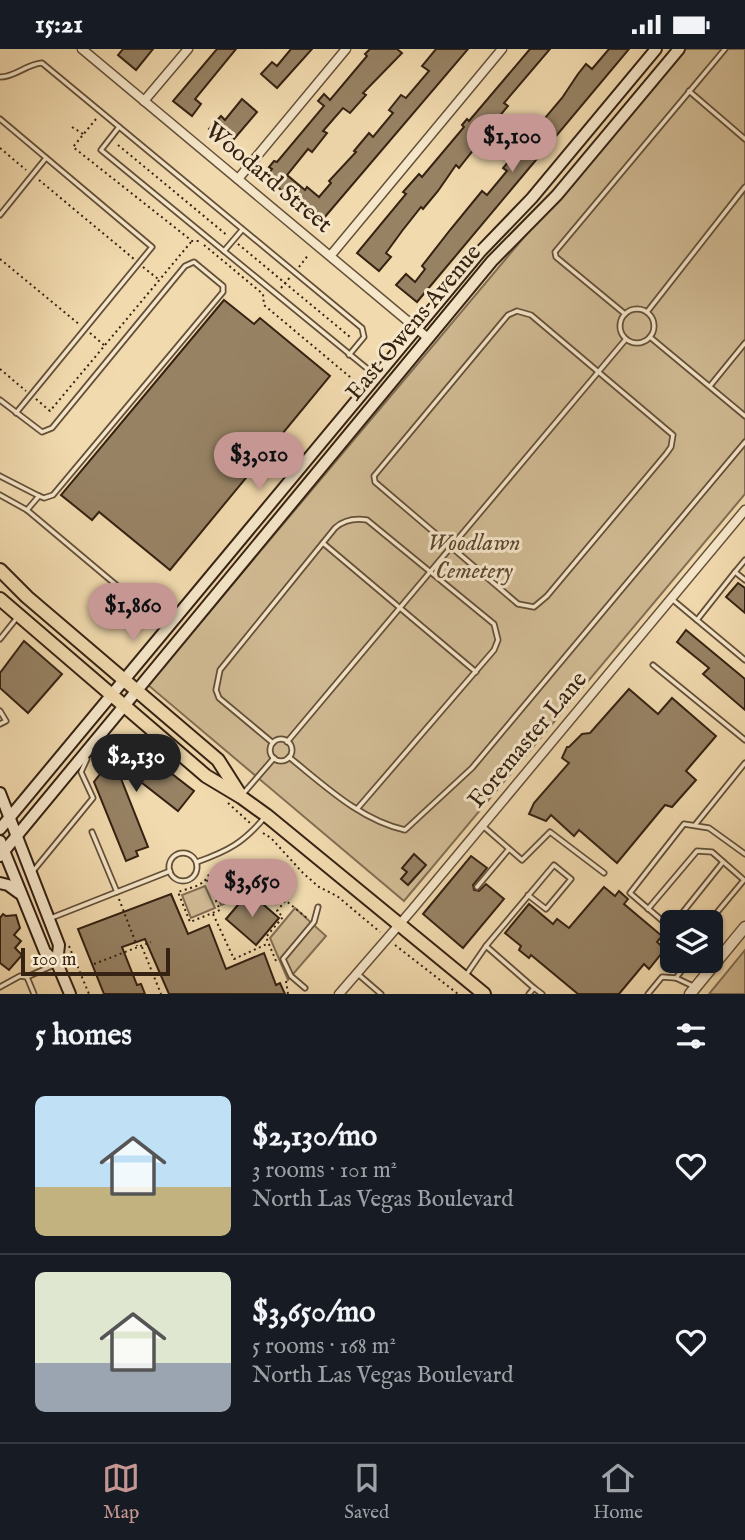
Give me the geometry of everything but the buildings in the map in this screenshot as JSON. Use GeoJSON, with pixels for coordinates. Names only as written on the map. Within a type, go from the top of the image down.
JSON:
{"type":"FeatureCollection","features":[{"type":"Feature","properties":{"kind":"main road","name":"East Owens Avenue"},"geometry":{"type":"LineString","coordinates":[[0,829],[480,252],[555,170],[656,49]]}},
{"type":"Feature","properties":{"kind":"main road","name":"East Owens Avenue"},"geometry":{"type":"LineString","coordinates":[[1,850],[16,837],[492,261],[557,195],[679,49]]}},
{"type":"Feature","properties":{"kind":"main road"},"geometry":{"type":"LineString","coordinates":[[0,570],[27,597],[218,760],[241,797]]}},
{"type":"Feature","properties":{"kind":"main road"},"geometry":{"type":"LineString","coordinates":[[0,599],[205,776],[266,815],[484,994]]}},
{"type":"Feature","properties":{"kind":"main road"},"geometry":{"type":"LineString","coordinates":[[0,793],[59,945],[57,963]]}},
{"type":"Feature","properties":{"kind":"main road"},"geometry":{"type":"LineString","coordinates":[[1,850],[45,952],[57,963],[69,994]]}},
{"type":"Feature","properties":{"kind":"main road"},"geometry":{"type":"LineString","coordinates":[[0,883],[22,895]]}},
{"type":"Feature","properties":{"kind":"street","name":"Woodard Street"},"geometry":{"type":"LineString","coordinates":[[82,49],[428,338]]}},
{"type":"Feature","properties":{"kind":"street"},"geometry":{"type":"LineString","coordinates":[[144,101],[188,49]]}},
{"type":"Feature","properties":{"kind":"street"},"geometry":{"type":"LineString","coordinates":[[238,179],[346,49]]}},
{"type":"Feature","properties":{"kind":"street"},"geometry":{"type":"LineString","coordinates":[[331,255],[502,49]]}},
{"type":"Feature","properties":{"kind":"street","name":"Foremaster Lane"},"geometry":{"type":"LineString","coordinates":[[339,994],[400,925],[745,510]]}},
{"type":"Feature","properties":{"kind":"street"},"geometry":{"type":"LineString","coordinates":[[693,990],[745,927]]}},
{"type":"Feature","properties":{"kind":"lane"},"geometry":{"type":"LineString","coordinates":[[625,314],[556,257],[555,252],[725,49]]}},
{"type":"Feature","properties":{"kind":"lane"},"geometry":{"type":"LineString","coordinates":[[0,76],[10,76],[31,63],[42,63],[362,328],[364,337],[349,355]]}},
{"type":"Feature","properties":{"kind":"lane"},"geometry":{"type":"LineString","coordinates":[[689,91],[745,139]]}},
{"type":"Feature","properties":{"kind":"lane"},"geometry":{"type":"LineString","coordinates":[[0,119],[152,247],[16,413]]}},
{"type":"Feature","properties":{"kind":"lane"},"geometry":{"type":"LineString","coordinates":[[119,127],[101,150],[376,377]]}},
{"type":"Feature","properties":{"kind":"lane"},"geometry":{"type":"LineString","coordinates":[[0,215],[46,158]]}},
{"type":"Feature","properties":{"kind":"lane"},"geometry":{"type":"LineString","coordinates":[[647,312],[745,187]]}},
{"type":"Feature","properties":{"kind":"lane"},"geometry":{"type":"LineString","coordinates":[[223,251],[242,230]]}},
{"type":"Feature","properties":{"kind":"lane"},"geometry":{"type":"LineString","coordinates":[[0,400],[42,432],[52,428],[185,266],[194,262],[223,286],[223,292],[53,495],[44,498],[0,476]]}},
{"type":"Feature","properties":{"kind":"lane"},"geometry":{"type":"LineString","coordinates":[[636,309],[647,312],[654,321],[650,337],[636,343],[626,339],[621,324],[625,314],[636,309]]}},
{"type":"Feature","properties":{"kind":"lane"},"geometry":{"type":"LineString","coordinates":[[517,311],[531,315],[598,372],[673,435],[671,447],[547,596],[534,607],[518,604],[375,482],[377,471],[508,316],[517,311]]}},
{"type":"Feature","properties":{"kind":"lane"},"geometry":{"type":"LineString","coordinates":[[650,337],[745,417]]}},
{"type":"Feature","properties":{"kind":"lane"},"geometry":{"type":"LineString","coordinates":[[288,742],[626,339]]}},
{"type":"Feature","properties":{"kind":"lane"},"geometry":{"type":"LineString","coordinates":[[710,386],[745,343]]}},
{"type":"Feature","properties":{"kind":"lane"},"geometry":{"type":"LineString","coordinates":[[289,757],[357,809],[385,826],[405,830],[472,768],[745,442]]}},
{"type":"Feature","properties":{"kind":"lane"},"geometry":{"type":"LineString","coordinates":[[0,495],[27,510],[166,627]]}},
{"type":"Feature","properties":{"kind":"lane"},"geometry":{"type":"LineString","coordinates":[[27,510],[39,496]]}},
{"type":"Feature","properties":{"kind":"lane"},"geometry":{"type":"LineString","coordinates":[[273,743],[219,698],[217,680],[225,661],[341,523],[367,520],[494,624],[498,640],[494,650],[476,672],[357,809]]}},
{"type":"Feature","properties":{"kind":"lane"},"geometry":{"type":"LineString","coordinates":[[323,543],[476,672]]}},
{"type":"Feature","properties":{"kind":"lane"},"geometry":{"type":"LineString","coordinates":[[697,620],[745,560]]}},
{"type":"Feature","properties":{"kind":"lane"},"geometry":{"type":"LineString","coordinates":[[735,572],[745,580]]}},
{"type":"Feature","properties":{"kind":"lane"},"geometry":{"type":"LineString","coordinates":[[671,599],[745,660]]}},
{"type":"Feature","properties":{"kind":"lane"},"geometry":{"type":"LineString","coordinates":[[0,639],[19,616]]}},
{"type":"Feature","properties":{"kind":"lane"},"geometry":{"type":"LineString","coordinates":[[653,665],[745,740]]}},
{"type":"Feature","properties":{"kind":"lane"},"geometry":{"type":"LineString","coordinates":[[0,711],[6,721],[0,724]]}},
{"type":"Feature","properties":{"kind":"lane"},"geometry":{"type":"LineString","coordinates":[[288,742],[279,740],[273,743],[270,753],[280,761],[289,757]]}},
{"type":"Feature","properties":{"kind":"lane"},"geometry":{"type":"LineString","coordinates":[[288,742],[291,750],[289,757]]}},
{"type":"Feature","properties":{"kind":"lane"},"geometry":{"type":"LineString","coordinates":[[30,874],[93,798],[81,772],[93,744]]}},
{"type":"Feature","properties":{"kind":"lane"},"geometry":{"type":"LineString","coordinates":[[241,797],[274,758]]}},
{"type":"Feature","properties":{"kind":"lane"},"geometry":{"type":"LineString","coordinates":[[695,825],[745,763]]}},
{"type":"Feature","properties":{"kind":"lane"},"geometry":{"type":"LineString","coordinates":[[196,862],[242,842],[266,815]]}},
{"type":"Feature","properties":{"kind":"lane"},"geometry":{"type":"LineString","coordinates":[[660,918],[629,893],[684,824],[709,828],[745,854]]}},
{"type":"Feature","properties":{"kind":"lane"},"geometry":{"type":"LineString","coordinates":[[482,826],[522,860],[550,832],[604,873]]}},
{"type":"Feature","properties":{"kind":"lane"},"geometry":{"type":"LineString","coordinates":[[92,832],[117,892]]}},
{"type":"Feature","properties":{"kind":"lane"},"geometry":{"type":"LineString","coordinates":[[477,887],[509,849]]}},
{"type":"Feature","properties":{"kind":"lane"},"geometry":{"type":"LineString","coordinates":[[648,909],[697,851],[712,852],[744,880],[719,910]]}},
{"type":"Feature","properties":{"kind":"lane"},"geometry":{"type":"LineString","coordinates":[[180,853],[189,854],[196,862],[195,873],[189,879],[175,879],[170,871],[172,857],[180,853]]}},
{"type":"Feature","properties":{"kind":"lane"},"geometry":{"type":"LineString","coordinates":[[685,910],[723,862]]}},
{"type":"Feature","properties":{"kind":"lane"},"geometry":{"type":"LineString","coordinates":[[464,978],[486,946],[528,895],[554,865],[571,879],[546,909],[528,895]]}},
{"type":"Feature","properties":{"kind":"lane"},"geometry":{"type":"LineString","coordinates":[[48,919],[170,871]]}},
{"type":"Feature","properties":{"kind":"lane"},"geometry":{"type":"LineString","coordinates":[[305,988],[291,976],[283,959],[314,922],[318,907]]}},
{"type":"Feature","properties":{"kind":"lane"},"geometry":{"type":"LineString","coordinates":[[486,946],[542,994]]}},
{"type":"Feature","properties":{"kind":"lane"},"geometry":{"type":"LineString","coordinates":[[0,987],[20,976],[27,977],[57,963]]}},
{"type":"Feature","properties":{"kind":"lane"},"geometry":{"type":"LineString","coordinates":[[357,973],[381,994]]}},
{"type":"Feature","properties":{"kind":"lane"},"geometry":{"type":"LineString","coordinates":[[676,978],[680,973]]}},
{"type":"Feature","properties":{"kind":"lane"},"geometry":{"type":"LineString","coordinates":[[27,977],[34,994]]}},
{"type":"Feature","properties":{"kind":"lane"},"geometry":{"type":"LineString","coordinates":[[648,994],[662,977],[676,978],[693,990]]}},
{"type":"Feature","properties":{"kind":"lane"},"geometry":{"type":"LineString","coordinates":[[529,994],[534,988]]}},
{"type":"Feature","properties":{"kind":"path"},"geometry":{"type":"LineString","coordinates":[[102,112],[73,147],[192,241],[200,241],[263,294],[264,305],[360,385]]}},
{"type":"Feature","properties":{"kind":"path"},"geometry":{"type":"LineString","coordinates":[[72,127],[84,134]]}},
{"type":"Feature","properties":{"kind":"path"},"geometry":{"type":"LineString","coordinates":[[0,148],[159,281]]}},
{"type":"Feature","properties":{"kind":"path"},"geometry":{"type":"LineString","coordinates":[[0,369],[50,411],[192,241]]}},
{"type":"Feature","properties":{"kind":"path"},"geometry":{"type":"LineString","coordinates":[[278,297],[279,290],[309,254]]}},
{"type":"Feature","properties":{"kind":"path"},"geometry":{"type":"LineString","coordinates":[[0,259],[105,346]]}},
{"type":"Feature","properties":{"kind":"path"},"geometry":{"type":"LineString","coordinates":[[222,797],[271,838],[319,887],[337,896],[377,930]]}},
{"type":"Feature","properties":{"kind":"path"},"geometry":{"type":"LineString","coordinates":[[207,880],[220,910],[190,922],[178,892],[201,884],[207,880],[209,874],[238,861],[310,920]]}},
{"type":"Feature","properties":{"kind":"path"},"geometry":{"type":"LineString","coordinates":[[278,964],[266,937],[283,917],[277,911],[292,893]]}},
{"type":"Feature","properties":{"kind":"path"},"geometry":{"type":"LineString","coordinates":[[119,899],[137,947]]}},
{"type":"Feature","properties":{"kind":"path"},"geometry":{"type":"LineString","coordinates":[[213,913],[234,959],[268,944]]}},
{"type":"Feature","properties":{"kind":"path"},"geometry":{"type":"LineString","coordinates":[[94,964],[151,942]]}},
{"type":"Feature","properties":{"kind":"path"},"geometry":{"type":"LineString","coordinates":[[68,943],[89,994]]}},
{"type":"Feature","properties":{"kind":"path"},"geometry":{"type":"LineString","coordinates":[[394,943],[458,994]]}},
{"type":"Feature","properties":{"kind":"path"},"geometry":{"type":"LineString","coordinates":[[141,946],[161,994]]}},
{"type":"Feature","properties":{"kind":"path"},"geometry":{"type":"LineString","coordinates":[[282,974],[288,994]]}},
{"type":"Feature","properties":{"kind":"green space","name":"Woodlawn Cemetery"},"geometry":{"type":"Polygon","coordinates":[[[682,49],[745,49],[745,494],[404,901],[148,685],[682,49]]]}},
{"type":"Feature","properties":{"kind":"green space"},"geometry":{"type":"Polygon","coordinates":[[[238,864],[280,897],[275,904],[248,886],[235,900],[221,905],[211,878],[238,864]]]}},
{"type":"Feature","properties":{"kind":"green space"},"geometry":{"type":"Polygon","coordinates":[[[205,886],[215,908],[191,918],[182,895],[205,886]]]}},
{"type":"Feature","properties":{"kind":"green space"},"geometry":{"type":"Polygon","coordinates":[[[295,908],[326,936],[288,980],[270,938],[295,908]]]}},
{"type":"Feature","properties":{"kind":"green space"},"geometry":{"type":"Polygon","coordinates":[[[745,950],[745,994],[709,994],[745,950]]]}}]}
